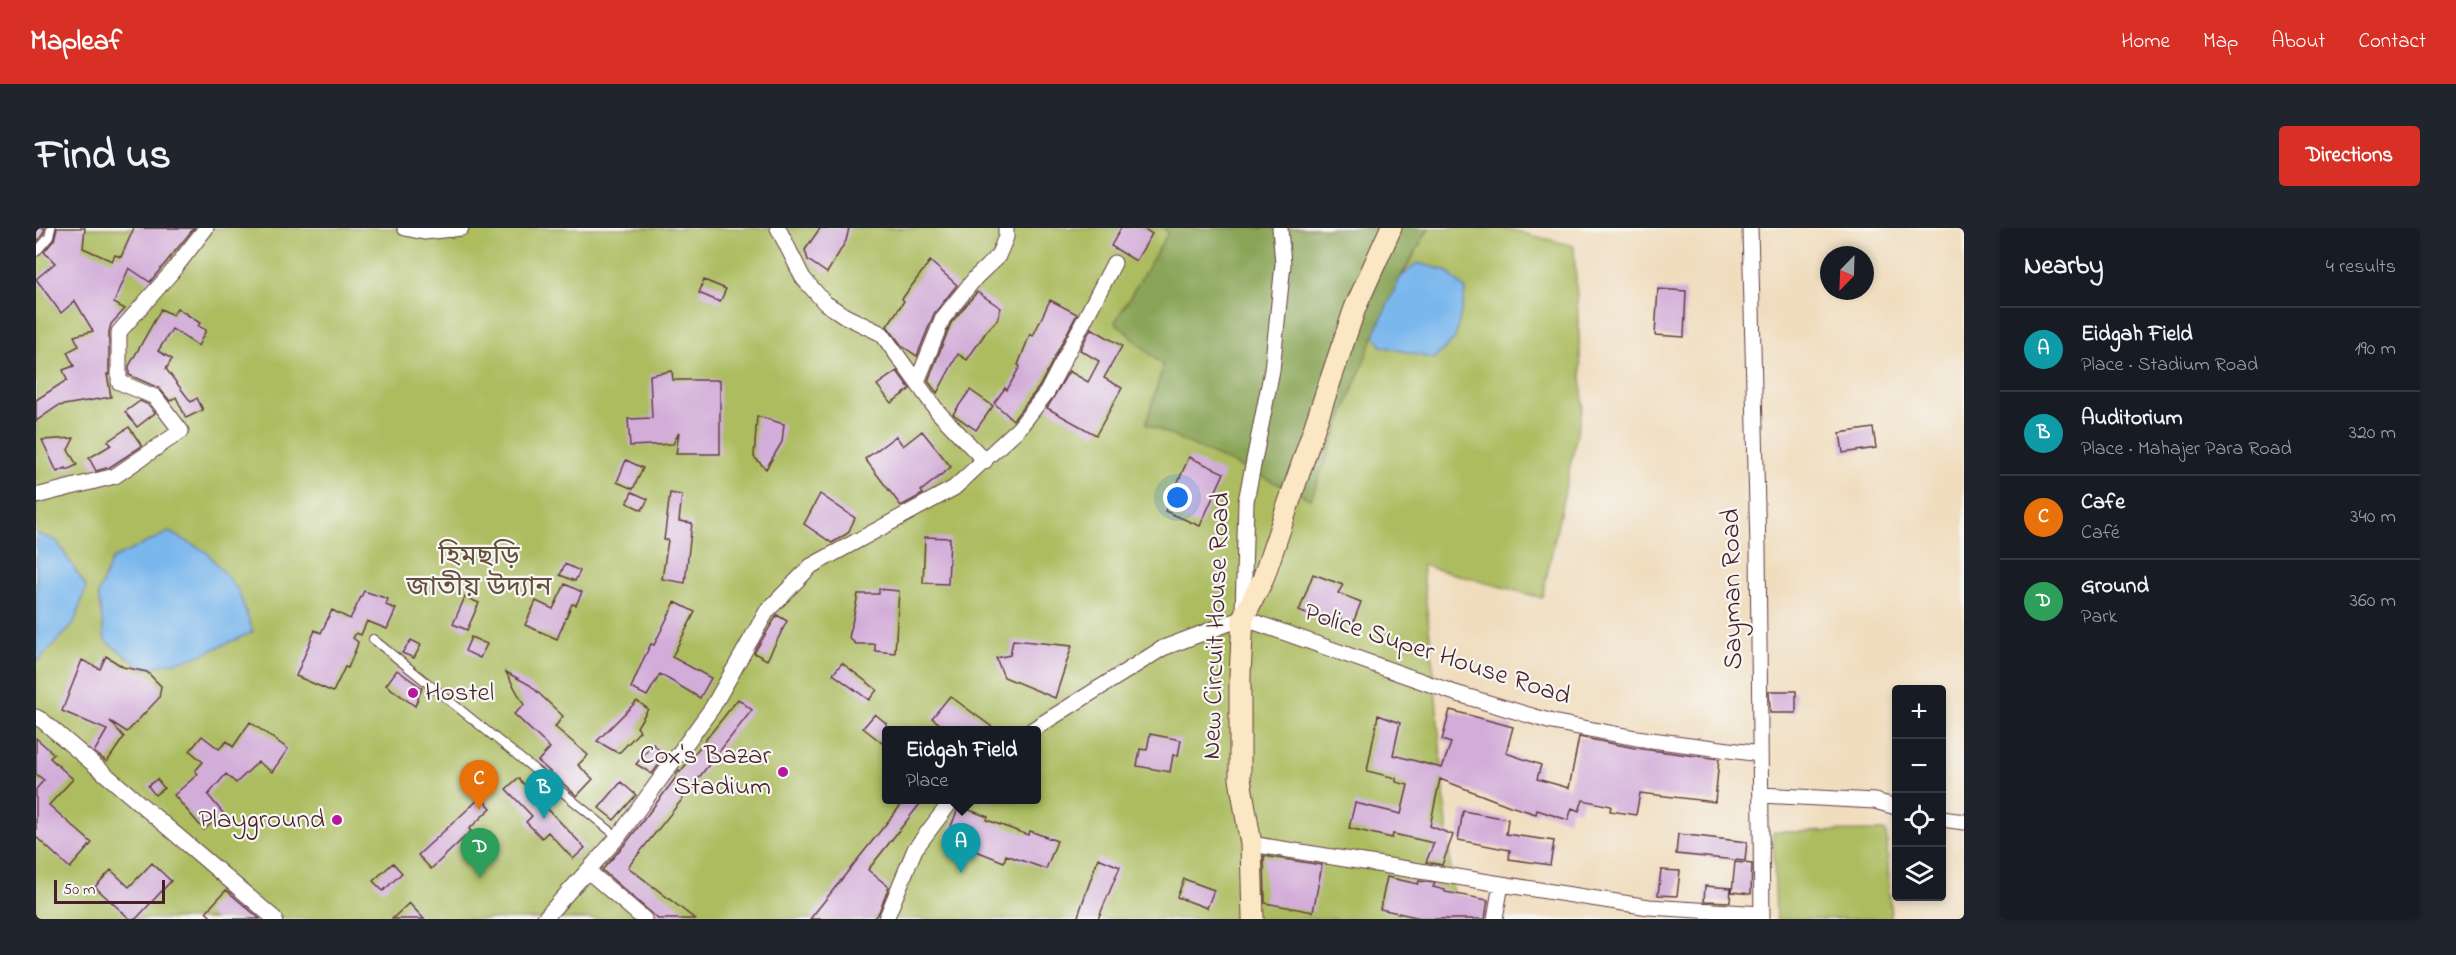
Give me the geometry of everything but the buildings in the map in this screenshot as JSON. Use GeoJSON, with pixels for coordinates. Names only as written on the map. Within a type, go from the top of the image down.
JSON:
{"type":"FeatureCollection","features":[{"type":"Feature","properties":{"kind":"street"},"geometry":{"type":"LineString","coordinates":[[36,496],[115,476],[181,431],[155,397],[119,382],[119,332],[171,273],[206,228]]}},
{"type":"Feature","properties":{"kind":"street"},"geometry":{"type":"LineString","coordinates":[[405,228],[424,232],[461,228]]}},
{"type":"Feature","properties":{"kind":"street"},"geometry":{"type":"LineString","coordinates":[[778,228],[803,278],[825,303],[845,316],[882,334],[938,412],[985,461]]}},
{"type":"Feature","properties":{"kind":"street"},"geometry":{"type":"LineString","coordinates":[[916,382],[921,376],[943,318],[976,277],[998,256],[1006,237],[1006,228]]}},
{"type":"Feature","properties":{"kind":"street","name":"New Circuit House Road"},"geometry":{"type":"LineString","coordinates":[[1253,919],[1251,844],[1240,779],[1246,501],[1272,370],[1283,264],[1280,228]]}},
{"type":"Feature","properties":{"kind":"street"},"geometry":{"type":"LineString","coordinates":[[1038,726],[1163,648],[1243,618],[1263,579],[1355,308],[1391,228]]}},
{"type":"Feature","properties":{"kind":"street","name":"Sayman Road"},"geometry":{"type":"LineString","coordinates":[[1750,228],[1762,917]]}},
{"type":"Feature","properties":{"kind":"street"},"geometry":{"type":"LineString","coordinates":[[544,919],[618,837],[712,708],[766,611],[811,566],[954,488],[1019,428],[1047,392],[1114,263]]}},
{"type":"Feature","properties":{"kind":"street","name":"Police Super House Road"},"geometry":{"type":"LineString","coordinates":[[1243,618],[1455,693],[1552,722],[1636,738],[1760,754]]}},
{"type":"Feature","properties":{"kind":"street"},"geometry":{"type":"LineString","coordinates":[[36,717],[275,919]]}},
{"type":"Feature","properties":{"kind":"street"},"geometry":{"type":"LineString","coordinates":[[1761,795],[1875,801],[1892,806]]}},
{"type":"Feature","properties":{"kind":"street"},"geometry":{"type":"LineString","coordinates":[[886,919],[915,849],[949,804]]}},
{"type":"Feature","properties":{"kind":"street"},"geometry":{"type":"LineString","coordinates":[[1946,820],[1964,822]]}},
{"type":"Feature","properties":{"kind":"street"},"geometry":{"type":"LineString","coordinates":[[1251,844],[1649,907],[1762,917]]}},
{"type":"Feature","properties":{"kind":"street"},"geometry":{"type":"LineString","coordinates":[[588,871],[644,919]]}},
{"type":"Feature","properties":{"kind":"street"},"geometry":{"type":"LineString","coordinates":[[1495,919],[1501,884]]}},
{"type":"Feature","properties":{"kind":"lane"},"geometry":{"type":"LineString","coordinates":[[36,252],[49,237],[51,228]]}},
{"type":"Feature","properties":{"kind":"lane"},"geometry":{"type":"LineString","coordinates":[[373,639],[618,837]]}},
{"type":"Feature","properties":{"kind":"green space","name":"হিমছড়ি জাতীয় উদ্যান"},"geometry":{"type":"Polygon","coordinates":[[[36,228],[1385,228],[1392,294],[1429,228],[1504,228],[1574,246],[1583,406],[1542,598],[1422,565],[1455,919],[36,919],[36,228]]]}},
{"type":"Feature","properties":{"kind":"green space"},"geometry":{"type":"Polygon","coordinates":[[[1163,228],[1429,228],[1400,278],[1374,335],[1311,499],[1146,424],[1163,366],[1115,322],[1168,233],[1163,228]]]}},
{"type":"Feature","properties":{"kind":"green space"},"geometry":{"type":"Polygon","coordinates":[[[1886,831],[1891,919],[1776,919],[1773,832],[1886,831]]]}},
{"type":"Feature","properties":{"kind":"water"},"geometry":{"type":"Polygon","coordinates":[[[1417,263],[1445,270],[1466,290],[1455,338],[1434,359],[1382,346],[1374,335],[1400,278],[1417,263]]]}},
{"type":"Feature","properties":{"kind":"water"},"geometry":{"type":"Polygon","coordinates":[[[169,532],[207,552],[238,590],[253,632],[193,658],[143,669],[105,640],[98,594],[112,559],[169,532]]]}},
{"type":"Feature","properties":{"kind":"water"},"geometry":{"type":"Polygon","coordinates":[[[36,533],[57,541],[86,587],[74,624],[36,663],[36,533]]]}},
{"type":"Feature","properties":{"kind":"place","name":"Hostel"},"geometry":{"type":"Point","coordinates":[413,693]}},
{"type":"Feature","properties":{"kind":"place","name":"Cox's Bazar Stadium"},"geometry":{"type":"Point","coordinates":[783,772]}},
{"type":"Feature","properties":{"kind":"place","name":"Cafe"},"geometry":{"type":"Point","coordinates":[479,810]}},
{"type":"Feature","properties":{"kind":"place","name":"Auditorium"},"geometry":{"type":"Point","coordinates":[544,819]}},
{"type":"Feature","properties":{"kind":"place","name":"Playground"},"geometry":{"type":"Point","coordinates":[337,820]}},
{"type":"Feature","properties":{"kind":"place","name":"Eidgah Field"},"geometry":{"type":"Point","coordinates":[961,873]}},
{"type":"Feature","properties":{"kind":"place","name":"Ground"},"geometry":{"type":"Point","coordinates":[480,878]}}]}
